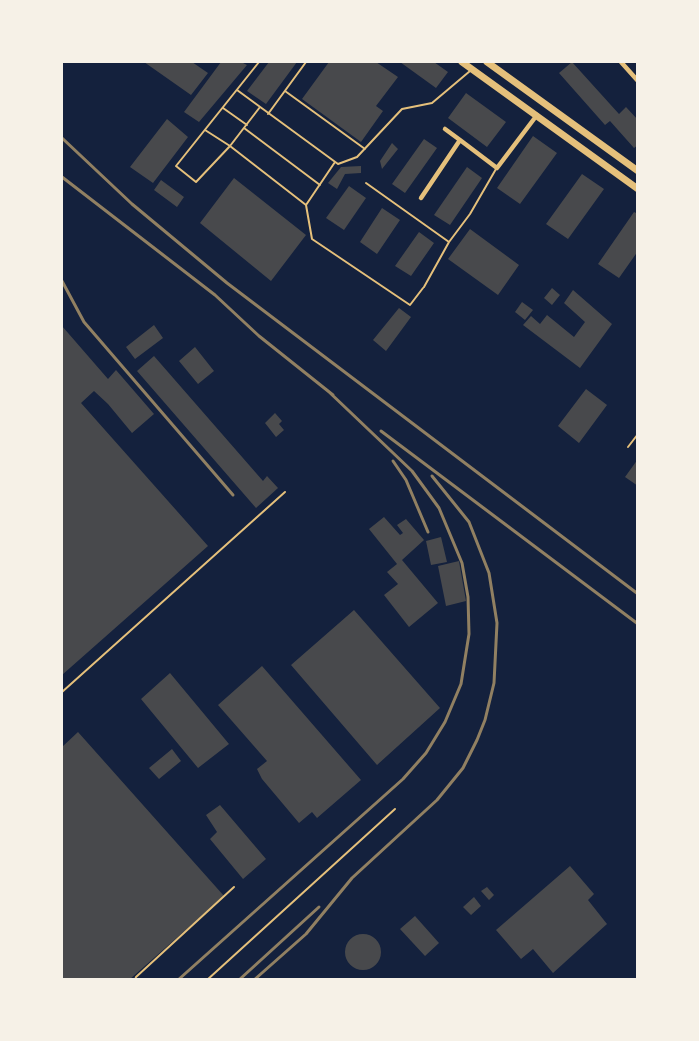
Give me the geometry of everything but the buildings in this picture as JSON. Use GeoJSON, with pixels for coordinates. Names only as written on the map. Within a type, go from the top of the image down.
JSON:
{"type":"FeatureCollection","features":[{"type":"Feature","properties":{"kind":"main road"},"geometry":{"type":"LineString","coordinates":[[462,62],[638,189]]}},
{"type":"Feature","properties":{"kind":"main road"},"geometry":{"type":"LineString","coordinates":[[472,69],[477,62]]}},
{"type":"Feature","properties":{"kind":"main road"},"geometry":{"type":"LineString","coordinates":[[488,62],[638,171]]}},
{"type":"Feature","properties":{"kind":"main road"},"geometry":{"type":"LineString","coordinates":[[537,116],[546,104]]}},
{"type":"Feature","properties":{"kind":"street"},"geometry":{"type":"LineString","coordinates":[[621,62],[638,81]]}},
{"type":"Feature","properties":{"kind":"street"},"geometry":{"type":"LineString","coordinates":[[445,129],[497,168],[537,116]]}},
{"type":"Feature","properties":{"kind":"street"},"geometry":{"type":"LineString","coordinates":[[421,198],[460,140]]}},
{"type":"Feature","properties":{"kind":"lane"},"geometry":{"type":"LineString","coordinates":[[259,62],[176,166],[196,182],[230,146],[260,107]]}},
{"type":"Feature","properties":{"kind":"lane"},"geometry":{"type":"LineString","coordinates":[[268,114],[306,62]]}},
{"type":"Feature","properties":{"kind":"lane"},"geometry":{"type":"LineString","coordinates":[[237,90],[338,164],[357,157],[402,109],[432,103],[472,69]]}},
{"type":"Feature","properties":{"kind":"lane"},"geometry":{"type":"LineString","coordinates":[[285,91],[365,149]]}},
{"type":"Feature","properties":{"kind":"lane"},"geometry":{"type":"LineString","coordinates":[[223,108],[247,125]]}},
{"type":"Feature","properties":{"kind":"lane"},"geometry":{"type":"LineString","coordinates":[[244,128],[320,185]]}},
{"type":"Feature","properties":{"kind":"lane"},"geometry":{"type":"LineString","coordinates":[[205,130],[230,146],[306,205],[312,239],[410,305],[423,288],[449,242],[470,214],[497,168]]}},
{"type":"Feature","properties":{"kind":"lane"},"geometry":{"type":"LineString","coordinates":[[306,205],[335,162]]}},
{"type":"Feature","properties":{"kind":"lane"},"geometry":{"type":"LineString","coordinates":[[366,183],[449,242]]}},
{"type":"Feature","properties":{"kind":"lane"},"geometry":{"type":"LineString","coordinates":[[413,297],[423,288]]}},
{"type":"Feature","properties":{"kind":"lane"},"geometry":{"type":"LineString","coordinates":[[628,447],[638,434]]}},
{"type":"Feature","properties":{"kind":"lane"},"geometry":{"type":"LineString","coordinates":[[62,692],[285,492]]}},
{"type":"Feature","properties":{"kind":"lane"},"geometry":{"type":"LineString","coordinates":[[207,980],[395,808]]}},
{"type":"Feature","properties":{"kind":"lane"},"geometry":{"type":"LineString","coordinates":[[135,980],[234,887]]}},
{"type":"Feature","properties":{"kind":"railway"},"geometry":{"type":"LineString","coordinates":[[62,138],[132,204],[227,283],[638,594]]}},
{"type":"Feature","properties":{"kind":"railway"},"geometry":{"type":"LineString","coordinates":[[62,177],[215,295],[259,336],[333,395]]}},
{"type":"Feature","properties":{"kind":"railway"},"geometry":{"type":"LineString","coordinates":[[62,281],[84,322],[233,495]]}},
{"type":"Feature","properties":{"kind":"railway"},"geometry":{"type":"LineString","coordinates":[[178,980],[403,779],[426,753],[445,722],[461,684],[469,634],[468,597],[462,563],[439,508],[412,471],[327,390]]}},
{"type":"Feature","properties":{"kind":"railway"},"geometry":{"type":"LineString","coordinates":[[381,431],[638,624]]}},
{"type":"Feature","properties":{"kind":"railway"},"geometry":{"type":"LineString","coordinates":[[393,461],[406,480],[428,532]]}},
{"type":"Feature","properties":{"kind":"railway"},"geometry":{"type":"LineString","coordinates":[[254,980],[306,934],[352,878],[437,800],[463,768],[485,720],[494,683],[497,623],[489,573],[469,522],[432,476]]}},
{"type":"Feature","properties":{"kind":"railway"},"geometry":{"type":"LineString","coordinates":[[239,980],[319,907]]}}]}
